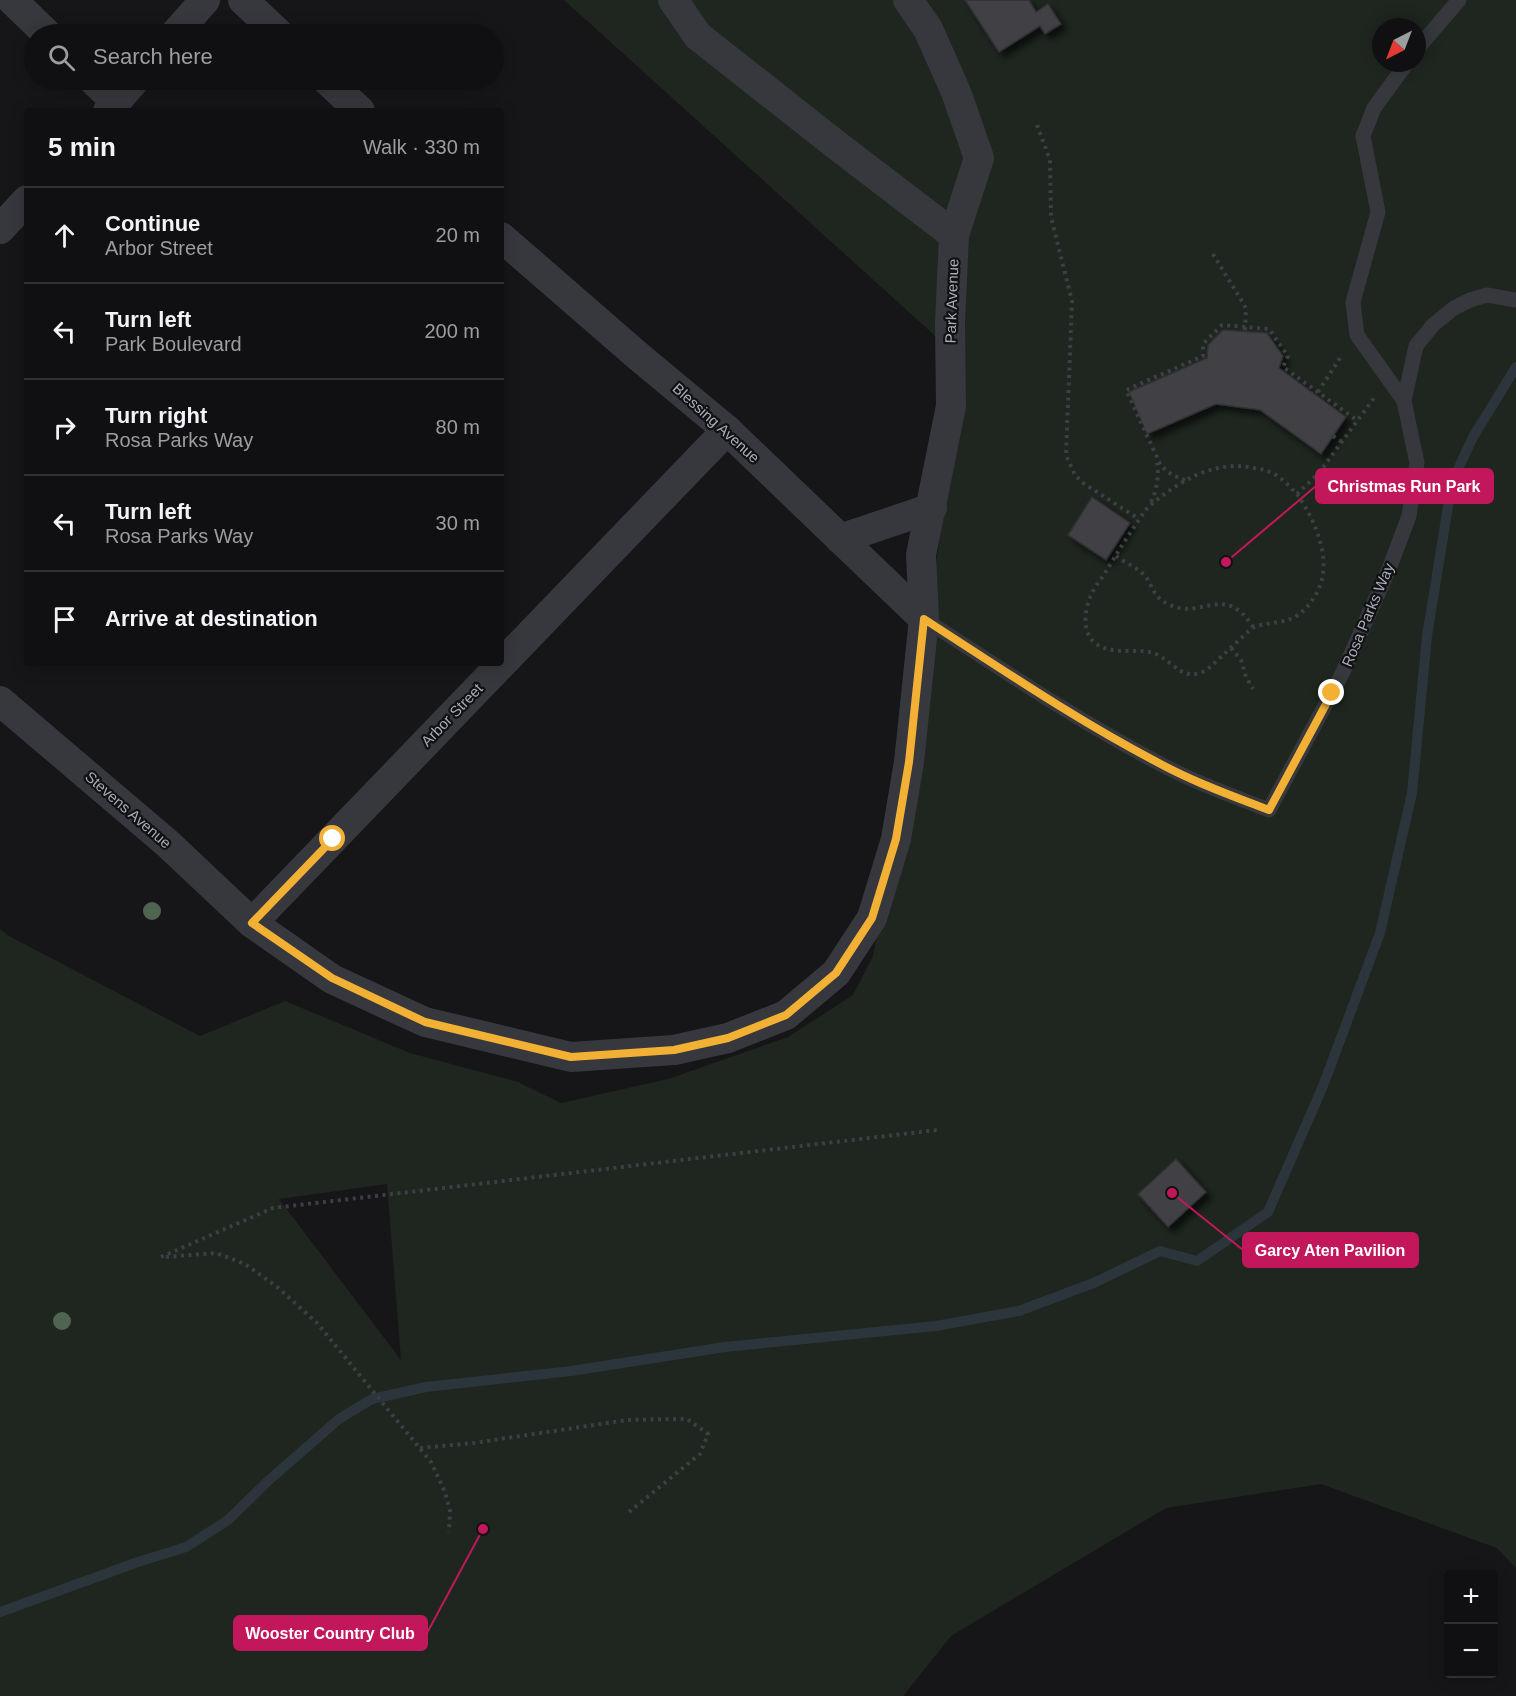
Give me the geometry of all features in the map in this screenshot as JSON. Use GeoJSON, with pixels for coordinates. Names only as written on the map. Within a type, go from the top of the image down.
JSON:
{"type":"FeatureCollection","features":[{"type":"Feature","properties":{"kind":"street"},"geometry":{"type":"LineString","coordinates":[[12,0],[37,24]]}},
{"type":"Feature","properties":{"kind":"street"},"geometry":{"type":"LineString","coordinates":[[184,24],[205,0]]}},
{"type":"Feature","properties":{"kind":"street"},"geometry":{"type":"LineString","coordinates":[[243,0],[268,24]]}},
{"type":"Feature","properties":{"kind":"street"},"geometry":{"type":"LineString","coordinates":[[673,0],[698,36],[954,235]]}},
{"type":"Feature","properties":{"kind":"street","name":"Park Avenue"},"geometry":{"type":"LineString","coordinates":[[908,0],[928,29],[956,92],[979,158],[954,235],[950,323],[951,406],[921,555],[924,619]]}},
{"type":"Feature","properties":{"kind":"street"},"geometry":{"type":"LineString","coordinates":[[100,90],[112,106],[126,90]]}},
{"type":"Feature","properties":{"kind":"street"},"geometry":{"type":"LineString","coordinates":[[338,90],[357,108]]}},
{"type":"Feature","properties":{"kind":"street"},"geometry":{"type":"LineString","coordinates":[[0,229],[24,203]]}},
{"type":"Feature","properties":{"kind":"street","name":"Blessing Avenue"},"geometry":{"type":"LineString","coordinates":[[504,240],[727,430],[924,619]]}},
{"type":"Feature","properties":{"kind":"street","name":"Arbor Street"},"geometry":{"type":"LineString","coordinates":[[504,661],[727,430]]}},
{"type":"Feature","properties":{"kind":"street"},"geometry":{"type":"LineString","coordinates":[[840,539],[932,508]]}},
{"type":"Feature","properties":{"kind":"street","name":"Stevens Avenue"},"geometry":{"type":"LineString","coordinates":[[0,701],[167,843],[252,923],[332,978],[425,1022],[571,1057],[674,1050],[728,1038],[786,1015],[836,973],[872,918],[896,839],[909,762],[924,619]]}},
{"type":"Feature","properties":{"kind":"street","name":"Arbor Street"},"geometry":{"type":"LineString","coordinates":[[252,923],[500,666]]}},
{"type":"Feature","properties":{"kind":"lane"},"geometry":{"type":"LineString","coordinates":[[1426,38],[1459,0]]}},
{"type":"Feature","properties":{"kind":"lane"},"geometry":{"type":"LineString","coordinates":[[1400,72],[1374,108],[1363,136],[1378,212],[1353,302],[1357,335],[1404,401]]}},
{"type":"Feature","properties":{"kind":"lane","name":"Rosa Parks Way"},"geometry":{"type":"LineString","coordinates":[[924,619],[1070,712],[1155,761],[1210,787],[1269,810],[1343,672],[1389,569],[1408,516],[1417,463],[1404,401],[1416,346],[1433,325],[1454,308],[1470,300],[1487,295],[1516,300]]}},
{"type":"Feature","properties":{"kind":"path"},"geometry":{"type":"LineString","coordinates":[[1038,125],[1050,160],[1051,217],[1072,302],[1066,455],[1075,475],[1083,483],[1139,519]]}},
{"type":"Feature","properties":{"kind":"path"},"geometry":{"type":"LineString","coordinates":[[1214,254],[1246,308],[1245,329]]}},
{"type":"Feature","properties":{"kind":"path"},"geometry":{"type":"LineString","coordinates":[[1148,507],[1155,490],[1158,469],[1156,459],[1126,390],[1203,356],[1203,344],[1222,325],[1245,329],[1269,329],[1288,356],[1283,367],[1358,421]]}},
{"type":"Feature","properties":{"kind":"path"},"geometry":{"type":"LineString","coordinates":[[1318,392],[1342,355]]}},
{"type":"Feature","properties":{"kind":"path"},"geometry":{"type":"LineString","coordinates":[[1297,494],[1319,473],[1388,378]]}},
{"type":"Feature","properties":{"kind":"path"},"geometry":{"type":"LineString","coordinates":[[1333,436],[1342,442]]}},
{"type":"Feature","properties":{"kind":"path"},"geometry":{"type":"LineString","coordinates":[[1156,459],[1166,471],[1186,480]]}},
{"type":"Feature","properties":{"kind":"path"},"geometry":{"type":"LineString","coordinates":[[1248,466],[1277,476],[1297,494],[1316,528],[1324,566],[1323,580],[1318,592],[1302,612],[1293,618],[1253,627],[1202,673],[1184,673],[1154,653],[1108,649],[1092,641],[1087,634],[1085,616],[1091,595],[1148,507],[1186,480],[1215,468],[1248,466]]}},
{"type":"Feature","properties":{"kind":"path"},"geometry":{"type":"LineString","coordinates":[[1116,556],[1144,574],[1153,592],[1168,604],[1177,608],[1225,604],[1242,613],[1253,627]]}},
{"type":"Feature","properties":{"kind":"path"},"geometry":{"type":"LineString","coordinates":[[1230,648],[1241,660],[1245,677],[1253,689]]}},
{"type":"Feature","properties":{"kind":"path"},"geometry":{"type":"LineString","coordinates":[[449,1532],[450,1510],[445,1492],[431,1462],[317,1323],[276,1286],[245,1264],[216,1253],[161,1257],[273,1208],[937,1130]]}},
{"type":"Feature","properties":{"kind":"path"},"geometry":{"type":"LineString","coordinates":[[420,1448],[439,1448],[627,1420],[687,1419],[708,1434],[700,1454],[628,1512]]}},
{"type":"Feature","properties":{"kind":"shaded area"},"geometry":{"type":"Polygon","coordinates":[[[564,0],[1516,0],[1516,1568],[1497,1548],[1321,1484],[1166,1508],[951,1636],[903,1696],[0,1696],[0,929],[9,936],[200,1036],[285,1001],[410,1053],[518,1082],[561,1103],[668,1079],[788,1037],[853,995],[873,956],[909,762],[964,362],[564,0]],[[387,1184],[279,1199],[401,1360],[387,1184]]]}},
{"type":"Feature","properties":{"kind":"building"},"geometry":{"type":"Polygon","coordinates":[[[965,0],[1029,0],[1036,12],[1048,4],[1061,24],[1045,34],[1040,26],[999,52],[965,0]]]}},
{"type":"Feature","properties":{"kind":"building"},"geometry":{"type":"Polygon","coordinates":[[[1223,330],[1267,333],[1283,356],[1279,368],[1346,417],[1321,454],[1260,410],[1216,404],[1147,434],[1129,392],[1207,358],[1208,345],[1223,330]]]}},
{"type":"Feature","properties":{"kind":"building"},"geometry":{"type":"Polygon","coordinates":[[[1092,497],[1130,523],[1106,560],[1068,535],[1092,497]]]}},
{"type":"Feature","properties":{"kind":"building"},"geometry":{"type":"Polygon","coordinates":[[[1176,1159],[1206,1192],[1168,1227],[1138,1194],[1176,1159]]]}},
{"type":"Feature","properties":{"kind":"waterway"},"geometry":{"type":"LineString","coordinates":[[0,1612],[186,1547],[228,1520],[268,1481],[339,1419],[372,1399],[426,1387],[571,1371],[725,1347],[936,1326],[1019,1311],[1096,1282],[1160,1251],[1197,1261],[1268,1212],[1323,1086],[1380,933],[1412,793],[1427,636],[1452,482],[1473,437],[1516,367]]}},
{"type":"Feature","properties":{"kind":"place","name":"Christmas Run Park"},"geometry":{"type":"Point","coordinates":[1226,562]}},
{"type":"Feature","properties":{"kind":"place","name":"Garcy Aten Pavilion"},"geometry":{"type":"Point","coordinates":[1172,1193]}},
{"type":"Feature","properties":{"kind":"place","name":"Wooster Country Club"},"geometry":{"type":"Point","coordinates":[483,1529]}},
{"type":"Feature","properties":{"kind":"route"},"geometry":{"type":"LineString","coordinates":[[333,839],[252,923],[332,978],[425,1022],[571,1057],[674,1050],[728,1038],[786,1015],[836,973],[872,918],[896,839],[909,762],[924,619],[1070,712],[1155,761],[1210,787],[1269,810],[1332,693]]}}]}
